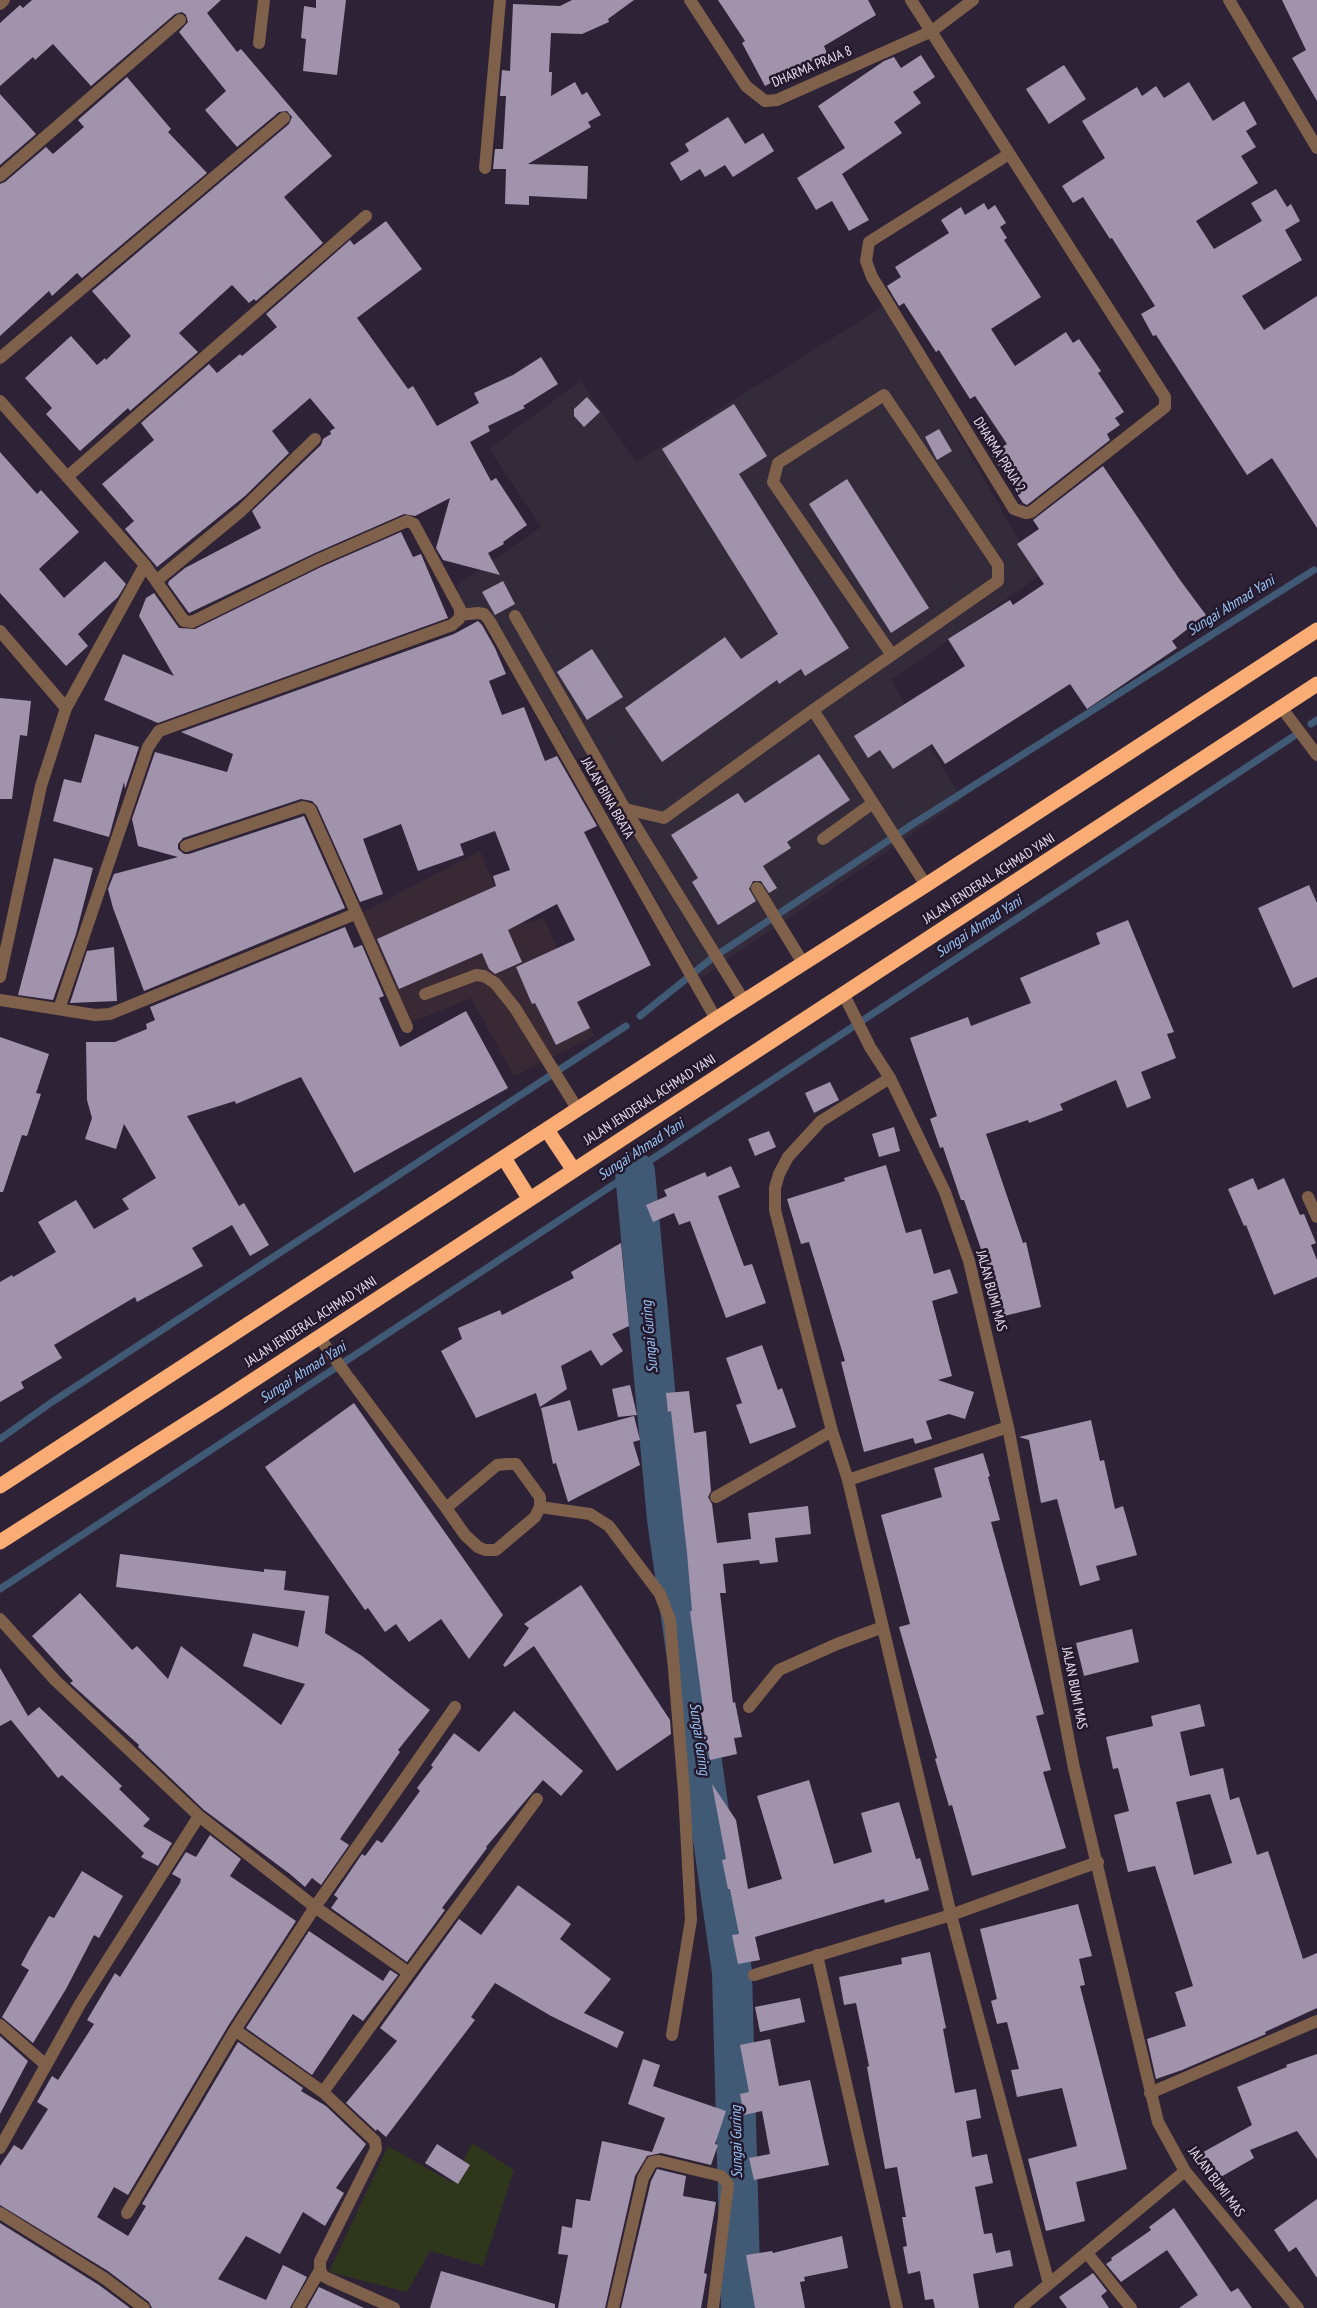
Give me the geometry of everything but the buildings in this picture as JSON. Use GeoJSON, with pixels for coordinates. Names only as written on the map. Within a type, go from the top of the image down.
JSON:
{"type":"FeatureCollection","features":[{"type":"Feature","properties":{"kind":"highway"},"geometry":{"type":"LineString","coordinates":[[0,1486],[578,1110],[716,1018],[926,885],[1317,630]]}},
{"type":"Feature","properties":{"kind":"highway","name":"JALAN JENDERAL ACHMAD YANI"},"geometry":{"type":"LineString","coordinates":[[0,1542],[220,1402],[573,1169],[844,995],[1317,684]]}},
{"type":"Feature","properties":{"kind":"highway"},"geometry":{"type":"LineString","coordinates":[[547,1130],[573,1169]]}},
{"type":"Feature","properties":{"kind":"highway"},"geometry":{"type":"LineString","coordinates":[[504,1158],[530,1198]]}},
{"type":"Feature","properties":{"kind":"street"},"geometry":{"type":"LineString","coordinates":[[0,4],[4,0]]}},
{"type":"Feature","properties":{"kind":"street"},"geometry":{"type":"LineString","coordinates":[[260,43],[264,0]]}},
{"type":"Feature","properties":{"kind":"street"},"geometry":{"type":"LineString","coordinates":[[485,168],[500,0]]}},
{"type":"Feature","properties":{"kind":"street","name":"DHARMA PRAJA 8"},"geometry":{"type":"LineString","coordinates":[[690,0],[746,86],[765,101],[777,100],[932,31]]}},
{"type":"Feature","properties":{"kind":"street","name":"DHARMA PRAJA 2"},"geometry":{"type":"LineString","coordinates":[[911,0],[1163,391],[1166,402],[1165,408],[1031,512],[1026,513],[1014,509],[872,277],[866,261],[869,242],[1010,154]]}},
{"type":"Feature","properties":{"kind":"street"},"geometry":{"type":"LineString","coordinates":[[932,31],[973,0]]}},
{"type":"Feature","properties":{"kind":"street"},"geometry":{"type":"LineString","coordinates":[[1228,0],[1317,148]]}},
{"type":"Feature","properties":{"kind":"street"},"geometry":{"type":"LineString","coordinates":[[0,176],[180,20]]}},
{"type":"Feature","properties":{"kind":"street"},"geometry":{"type":"LineString","coordinates":[[0,358],[284,118]]}},
{"type":"Feature","properties":{"kind":"street"},"geometry":{"type":"LineString","coordinates":[[67,477],[366,216]]}},
{"type":"Feature","properties":{"kind":"street"},"geometry":{"type":"LineString","coordinates":[[625,809],[664,818],[813,710],[993,586],[998,581],[998,565],[884,394],[778,464],[773,482],[892,655]]}},
{"type":"Feature","properties":{"kind":"street"},"geometry":{"type":"LineString","coordinates":[[0,401],[145,565],[184,621],[192,622],[318,560],[410,521],[414,524],[460,609],[459,619],[452,625],[159,731],[148,747],[59,1009]]}},
{"type":"Feature","properties":{"kind":"street"},"geometry":{"type":"LineString","coordinates":[[156,581],[241,511],[315,438]]}},
{"type":"Feature","properties":{"kind":"street"},"geometry":{"type":"LineString","coordinates":[[0,977],[41,786],[66,708],[145,565]]}},
{"type":"Feature","properties":{"kind":"street","name":"JALAN BINA BRATA"},"geometry":{"type":"LineString","coordinates":[[460,615],[484,614],[489,620],[716,1018]]}},
{"type":"Feature","properties":{"kind":"street"},"geometry":{"type":"LineString","coordinates":[[515,616],[625,809],[744,1001]]}},
{"type":"Feature","properties":{"kind":"street"},"geometry":{"type":"LineString","coordinates":[[0,630],[66,708]]}},
{"type":"Feature","properties":{"kind":"street"},"geometry":{"type":"LineString","coordinates":[[1281,707],[1317,755]]}},
{"type":"Feature","properties":{"kind":"street"},"geometry":{"type":"LineString","coordinates":[[813,710],[926,885]]}},
{"type":"Feature","properties":{"kind":"street"},"geometry":{"type":"LineString","coordinates":[[823,839],[873,803]]}},
{"type":"Feature","properties":{"kind":"street"},"geometry":{"type":"LineString","coordinates":[[186,846],[303,807],[310,809],[407,1028]]}},
{"type":"Feature","properties":{"kind":"street"},"geometry":{"type":"LineString","coordinates":[[757,888],[803,963]]}},
{"type":"Feature","properties":{"kind":"street"},"geometry":{"type":"LineString","coordinates":[[0,1000],[95,1015],[110,1014],[355,914]]}},
{"type":"Feature","properties":{"kind":"street"},"geometry":{"type":"LineString","coordinates":[[425,994],[476,976],[484,976],[494,983],[515,1008],[578,1110]]}},
{"type":"Feature","properties":{"kind":"street","name":"JALAN BUMI MAS"},"geometry":{"type":"LineString","coordinates":[[844,995],[870,1047],[890,1078],[945,1192],[969,1261],[1008,1427],[1074,1768],[1098,1862],[1158,2122],[1185,2171],[1298,2308]]}},
{"type":"Feature","properties":{"kind":"street"},"geometry":{"type":"LineString","coordinates":[[890,1078],[821,1120],[788,1157],[778,1174],[775,1188],[775,1210],[832,1431],[848,1480],[951,1915],[1049,2284]]}},
{"type":"Feature","properties":{"kind":"street"},"geometry":{"type":"LineString","coordinates":[[1308,1197],[1317,1217]]}},
{"type":"Feature","properties":{"kind":"street"},"geometry":{"type":"LineString","coordinates":[[319,1337],[465,1535],[478,1547],[496,1550],[535,1517],[540,1508],[540,1497],[516,1464],[497,1465],[446,1508]]}},
{"type":"Feature","properties":{"kind":"street"},"geometry":{"type":"LineString","coordinates":[[848,1480],[1008,1427]]}},
{"type":"Feature","properties":{"kind":"street"},"geometry":{"type":"LineString","coordinates":[[716,1497],[832,1431]]}},
{"type":"Feature","properties":{"kind":"street"},"geometry":{"type":"LineString","coordinates":[[540,1508],[590,1514],[609,1526],[660,1594],[670,1620],[684,1792],[691,1920],[672,2035]]}},
{"type":"Feature","properties":{"kind":"street"},"geometry":{"type":"LineString","coordinates":[[0,1619],[55,1680],[199,1816],[314,1907],[409,1973]]}},
{"type":"Feature","properties":{"kind":"street"},"geometry":{"type":"LineString","coordinates":[[749,1707],[779,1670],[837,1644],[883,1627]]}},
{"type":"Feature","properties":{"kind":"street"},"geometry":{"type":"LineString","coordinates":[[127,2213],[235,2030],[314,1907],[454,1707]]}},
{"type":"Feature","properties":{"kind":"street"},"geometry":{"type":"LineString","coordinates":[[323,2092],[536,1799]]}},
{"type":"Feature","properties":{"kind":"street"},"geometry":{"type":"LineString","coordinates":[[0,2148],[80,2004],[199,1816]]}},
{"type":"Feature","properties":{"kind":"street"},"geometry":{"type":"LineString","coordinates":[[754,1974],[951,1915],[1098,1862]]}},
{"type":"Feature","properties":{"kind":"street"},"geometry":{"type":"LineString","coordinates":[[817,1956],[897,2308]]}},
{"type":"Feature","properties":{"kind":"street"},"geometry":{"type":"LineString","coordinates":[[1150,2093],[1317,2021]]}},
{"type":"Feature","properties":{"kind":"street"},"geometry":{"type":"LineString","coordinates":[[0,2025],[46,2065]]}},
{"type":"Feature","properties":{"kind":"street"},"geometry":{"type":"LineString","coordinates":[[235,2030],[323,2092],[375,2141],[376,2149],[320,2261],[320,2270],[323,2276],[394,2308]]}},
{"type":"Feature","properties":{"kind":"street"},"geometry":{"type":"LineString","coordinates":[[614,2308],[644,2178],[652,2162],[659,2162],[721,2176],[728,2184],[713,2308]]}},
{"type":"Feature","properties":{"kind":"street"},"geometry":{"type":"LineString","coordinates":[[1020,2308],[1185,2171]]}},
{"type":"Feature","properties":{"kind":"street"},"geometry":{"type":"LineString","coordinates":[[0,2213],[104,2278],[144,2308]]}},
{"type":"Feature","properties":{"kind":"street"},"geometry":{"type":"LineString","coordinates":[[1087,2253],[1131,2308]]}},
{"type":"Feature","properties":{"kind":"street"},"geometry":{"type":"LineString","coordinates":[[298,2308],[320,2270]]}},
{"type":"Feature","properties":{"kind":"shaded area"},"geometry":{"type":"Polygon","coordinates":[[[885,305],[1039,576],[891,680],[962,800],[701,978],[566,739],[495,621],[463,607],[456,586],[541,527],[489,449],[580,381],[636,462],[885,305]]]}},
{"type":"Feature","properties":{"kind":"shaded area"},"geometry":{"type":"Polygon","coordinates":[[[480,851],[511,926],[544,918],[594,1036],[514,1076],[471,998],[410,1023],[357,915],[480,851]]]}},
{"type":"Feature","properties":{"kind":"green space"},"geometry":{"type":"Polygon","coordinates":[[[472,2143],[514,2170],[483,2266],[430,2251],[407,2292],[329,2272],[388,2146],[453,2183],[472,2143]]]}},
{"type":"Feature","properties":{"kind":"waterway","name":"Sungai Ahmad Yani"},"geometry":{"type":"LineString","coordinates":[[640,1016],[711,959],[913,824],[1314,570]]}},
{"type":"Feature","properties":{"kind":"waterway","name":"Sungai Ahmad Yani"},"geometry":{"type":"LineString","coordinates":[[1311,724],[1317,720]]}},
{"type":"Feature","properties":{"kind":"waterway","name":"Sungai Ahmad Yani"},"geometry":{"type":"LineString","coordinates":[[0,1589],[1297,734]]}},
{"type":"Feature","properties":{"kind":"waterway","name":"Sungai Ahmad Yani"},"geometry":{"type":"LineString","coordinates":[[0,1439],[52,1402],[626,1026]]}},
{"type":"Feature","properties":{"kind":"waterway","name":"Sungai Guring"},"geometry":{"type":"LineString","coordinates":[[635,1172],[667,1519],[732,1972],[741,2308]]}}]}
